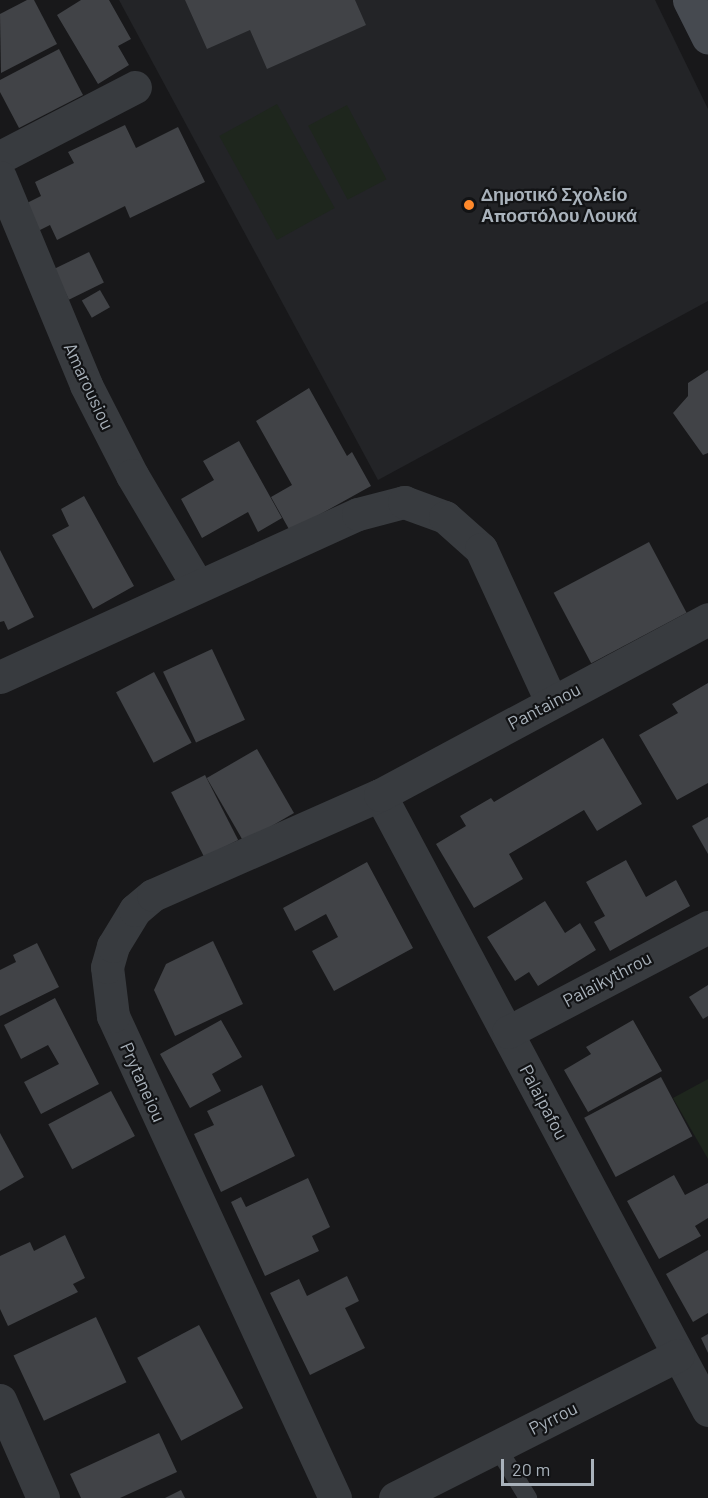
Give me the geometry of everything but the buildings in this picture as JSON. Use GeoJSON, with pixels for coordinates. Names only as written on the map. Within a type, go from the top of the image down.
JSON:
{"type":"FeatureCollection","features":[{"type":"Feature","properties":{"kind":"street"},"geometry":{"type":"LineString","coordinates":[[689,0],[708,38]]}},
{"type":"Feature","properties":{"kind":"street"},"geometry":{"type":"LineString","coordinates":[[0,157],[135,87]]}},
{"type":"Feature","properties":{"kind":"street","name":"Amarousiou"},"geometry":{"type":"LineString","coordinates":[[0,177],[86,385],[132,475],[197,585]]}},
{"type":"Feature","properties":{"kind":"street"},"geometry":{"type":"LineString","coordinates":[[0,677],[197,585],[358,514],[404,502],[424,507],[462,529],[481,549],[551,701]]}},
{"type":"Feature","properties":{"kind":"street","name":"Pantainou"},"geometry":{"type":"LineString","coordinates":[[380,795],[551,701],[708,619]]}},
{"type":"Feature","properties":{"kind":"street","name":"Palaipafou"},"geometry":{"type":"LineString","coordinates":[[380,795],[708,1410]]}},
{"type":"Feature","properties":{"kind":"street","name":"Prytaneiou"},"geometry":{"type":"LineString","coordinates":[[335,1498],[113,1016],[107,968],[122,929],[135,910],[153,895],[380,795]]}},
{"type":"Feature","properties":{"kind":"street","name":"Palaikythrou"},"geometry":{"type":"LineString","coordinates":[[508,1032],[708,927]]}},
{"type":"Feature","properties":{"kind":"street","name":"Pyrrou"},"geometry":{"type":"LineString","coordinates":[[395,1498],[678,1355]]}},
{"type":"Feature","properties":{"kind":"street"},"geometry":{"type":"LineString","coordinates":[[0,1400],[43,1498]]}},
{"type":"Feature","properties":{"kind":"lane"},"geometry":{"type":"LineString","coordinates":[[497,1447],[528,1498]]}},
{"type":"Feature","properties":{"kind":"shaded area","name":"Δημοτικό Σχολείο Αποστόλου Λουκά"},"geometry":{"type":"Polygon","coordinates":[[[119,0],[655,0],[708,109],[708,301],[378,480],[119,0]]]}},
{"type":"Feature","properties":{"kind":"shaded area"},"geometry":{"type":"Polygon","coordinates":[[[277,104],[335,208],[277,240],[219,136],[277,104]]]}},
{"type":"Feature","properties":{"kind":"shaded area"},"geometry":{"type":"Polygon","coordinates":[[[347,105],[386,179],[348,200],[308,126],[347,105]]]}},
{"type":"Feature","properties":{"kind":"shaded area"},"geometry":{"type":"Polygon","coordinates":[[[708,1079],[708,1159],[673,1098],[708,1079]]]}},
{"type":"Feature","properties":{"kind":"place","name":"Δημοτικό Σχολείο Αποστόλου Λουκά"},"geometry":{"type":"Point","coordinates":[469,205]}}]}
